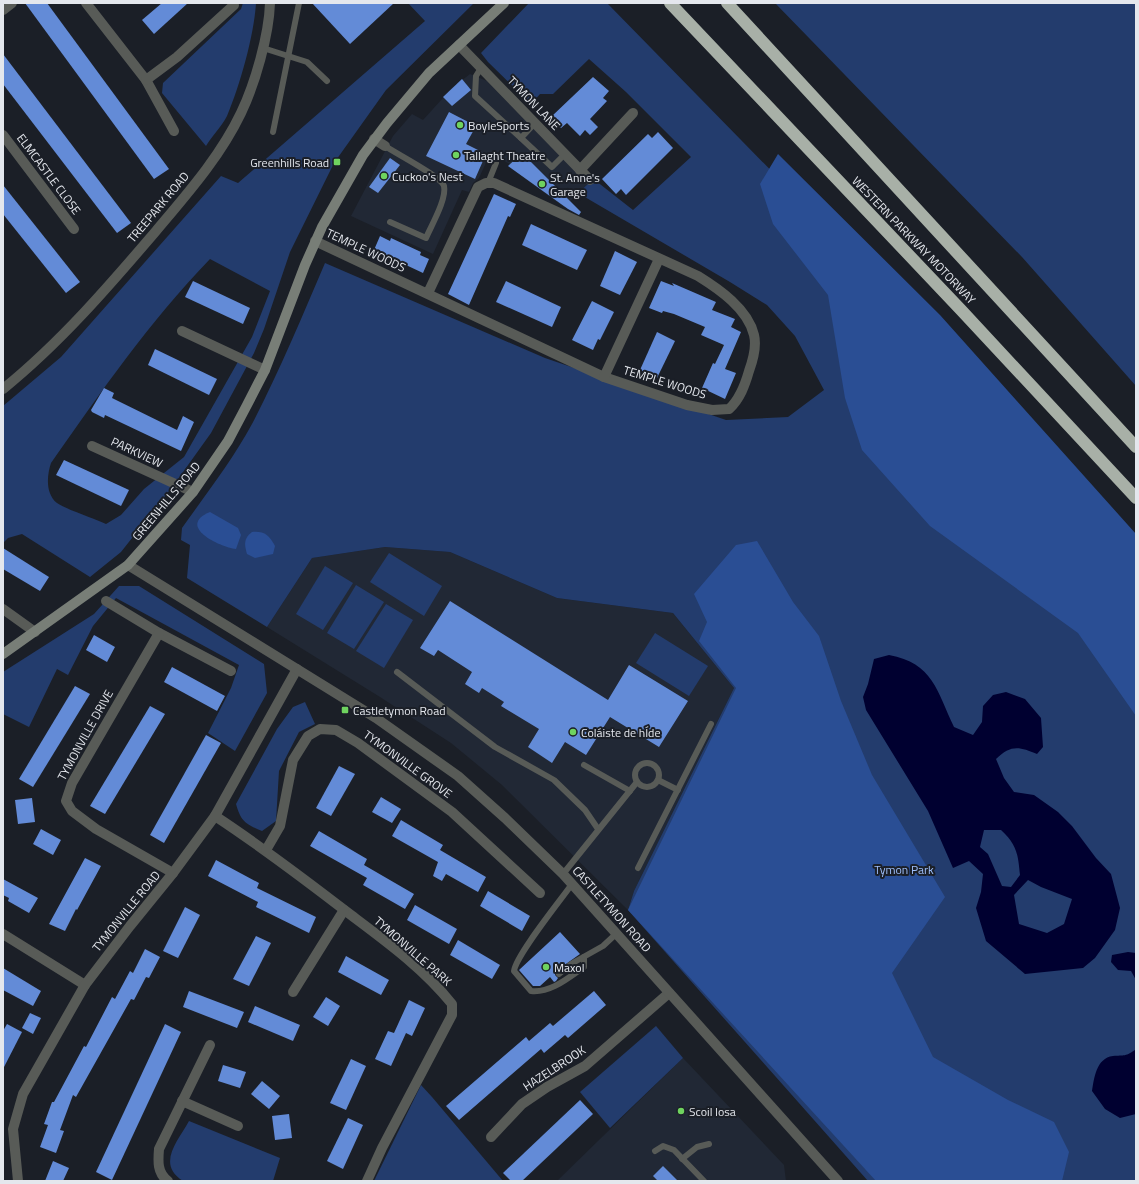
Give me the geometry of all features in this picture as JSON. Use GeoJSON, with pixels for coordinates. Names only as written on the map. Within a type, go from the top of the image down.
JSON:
{"type":"FeatureCollection","features":[{"type":"Feature","properties":{"kind":"highway","name":"WESTERN PARKWAY MOTORWAY"},"geometry":{"type":"LineString","coordinates":[[670,3],[962,311],[1136,498]]}},
{"type":"Feature","properties":{"kind":"highway","name":"WESTERN PARKWAY MOTORWAY"},"geometry":{"type":"LineString","coordinates":[[727,3],[1136,447]]}},
{"type":"Feature","properties":{"kind":"main road","name":"GREENHILLS ROAD"},"geometry":{"type":"LineString","coordinates":[[3,654],[128,565],[193,492],[228,441],[265,370],[304,265],[315,241],[330,211],[374,140],[429,73],[504,3]]}},
{"type":"Feature","properties":{"kind":"street"},"geometry":{"type":"LineString","coordinates":[[3,10],[12,3]]}},
{"type":"Feature","properties":{"kind":"street"},"geometry":{"type":"LineString","coordinates":[[86,3],[146,80],[174,131]]}},
{"type":"Feature","properties":{"kind":"street","name":"TREEPARK ROAD"},"geometry":{"type":"LineString","coordinates":[[3,389],[22,373],[112,282],[214,159],[241,113],[263,48],[270,3]]}},
{"type":"Feature","properties":{"kind":"street"},"geometry":{"type":"LineString","coordinates":[[146,80],[177,57],[234,5]]}},
{"type":"Feature","properties":{"kind":"street","name":"TYMON LANE"},"geometry":{"type":"LineString","coordinates":[[459,45],[590,180]]}},
{"type":"Feature","properties":{"kind":"street"},"geometry":{"type":"LineString","coordinates":[[580,170],[633,113]]}},
{"type":"Feature","properties":{"kind":"street","name":"ELMCASTLE CLOSE"},"geometry":{"type":"LineString","coordinates":[[3,135],[74,230]]}},
{"type":"Feature","properties":{"kind":"street"},"geometry":{"type":"LineString","coordinates":[[374,140],[385,146]]}},
{"type":"Feature","properties":{"kind":"street"},"geometry":{"type":"LineString","coordinates":[[428,293],[478,187],[488,183]]}},
{"type":"Feature","properties":{"kind":"street","name":"TEMPLE WOODS"},"geometry":{"type":"LineString","coordinates":[[315,241],[348,258],[428,293],[604,377],[687,405],[720,410],[729,409],[733,405],[745,383],[755,346],[754,335],[748,321],[729,299],[698,276],[537,201],[494,183],[488,183]]}},
{"type":"Feature","properties":{"kind":"street","name":"TEMPLE WOODS"},"geometry":{"type":"LineString","coordinates":[[604,377],[659,259]]}},
{"type":"Feature","properties":{"kind":"street"},"geometry":{"type":"LineString","coordinates":[[182,331],[265,370]]}},
{"type":"Feature","properties":{"kind":"street","name":"PARKVIEW"},"geometry":{"type":"LineString","coordinates":[[92,446],[193,492]]}},
{"type":"Feature","properties":{"kind":"street","name":"CASTLETYMON ROAD"},"geometry":{"type":"LineString","coordinates":[[128,565],[376,718],[458,776],[530,840],[563,874],[838,1181]]}},
{"type":"Feature","properties":{"kind":"street"},"geometry":{"type":"LineString","coordinates":[[106,602],[159,633],[231,671]]}},
{"type":"Feature","properties":{"kind":"street"},"geometry":{"type":"LineString","coordinates":[[3,609],[34,632]]}},
{"type":"Feature","properties":{"kind":"street","name":"TYMONVILLE DRIVE"},"geometry":{"type":"LineString","coordinates":[[159,633],[72,783],[66,801],[72,811],[96,829],[173,873]]}},
{"type":"Feature","properties":{"kind":"street","name":"TYMONVILLE ROAD"},"geometry":{"type":"LineString","coordinates":[[18,1181],[13,1129],[23,1094],[85,985],[173,873],[215,816],[297,669]]}},
{"type":"Feature","properties":{"kind":"street","name":"TYMONVILLE GROVE"},"geometry":{"type":"LineString","coordinates":[[266,850],[280,826],[293,760],[308,736],[320,729],[336,730],[358,743],[452,812],[540,893]]}},
{"type":"Feature","properties":{"kind":"street","name":"TYMONVILLE PARK"},"geometry":{"type":"LineString","coordinates":[[215,816],[266,850],[397,950],[438,986],[452,1004],[452,1015],[382,1148],[367,1181]]}},
{"type":"Feature","properties":{"kind":"street"},"geometry":{"type":"LineString","coordinates":[[293,992],[344,910]]}},
{"type":"Feature","properties":{"kind":"street"},"geometry":{"type":"LineString","coordinates":[[3,934],[85,985]]}},
{"type":"Feature","properties":{"kind":"street","name":"HAZELBROOK"},"geometry":{"type":"LineString","coordinates":[[491,1136],[522,1104],[585,1066],[669,993]]}},
{"type":"Feature","properties":{"kind":"street"},"geometry":{"type":"LineString","coordinates":[[168,1181],[164,1178],[158,1167],[159,1149],[210,1045]]}},
{"type":"Feature","properties":{"kind":"street"},"geometry":{"type":"LineString","coordinates":[[182,1101],[238,1126]]}},
{"type":"Feature","properties":{"kind":"lane"},"geometry":{"type":"LineString","coordinates":[[273,132],[298,3]]}},
{"type":"Feature","properties":{"kind":"lane"},"geometry":{"type":"LineString","coordinates":[[263,48],[307,62],[327,81]]}},
{"type":"Feature","properties":{"kind":"lane"},"geometry":{"type":"LineString","coordinates":[[482,68],[476,76],[475,96],[552,168],[565,154]]}},
{"type":"Feature","properties":{"kind":"lane"},"geometry":{"type":"LineString","coordinates":[[521,138],[535,123]]}},
{"type":"Feature","properties":{"kind":"lane"},"geometry":{"type":"LineString","coordinates":[[385,146],[437,176],[444,185],[444,196],[426,238],[390,222]]}},
{"type":"Feature","properties":{"kind":"lane"},"geometry":{"type":"LineString","coordinates":[[488,183],[496,163]]}},
{"type":"Feature","properties":{"kind":"lane"},"geometry":{"type":"LineString","coordinates":[[396,672],[495,747],[554,780],[585,810],[598,829]]}},
{"type":"Feature","properties":{"kind":"lane"},"geometry":{"type":"LineString","coordinates":[[638,868],[711,724]]}},
{"type":"Feature","properties":{"kind":"lane"},"geometry":{"type":"LineString","coordinates":[[648,762],[656,766],[659,775],[655,784],[646,787],[637,782],[635,773],[636,768],[648,762]]}},
{"type":"Feature","properties":{"kind":"lane"},"geometry":{"type":"LineString","coordinates":[[584,765],[630,791]]}},
{"type":"Feature","properties":{"kind":"lane"},"geometry":{"type":"LineString","coordinates":[[658,780],[678,790]]}},
{"type":"Feature","properties":{"kind":"lane"},"geometry":{"type":"LineString","coordinates":[[563,874],[637,782]]}},
{"type":"Feature","properties":{"kind":"lane"},"geometry":{"type":"LineString","coordinates":[[572,884],[530,942],[514,966],[514,971],[531,991],[539,992],[564,981],[584,967],[584,958]]}},
{"type":"Feature","properties":{"kind":"lane"},"geometry":{"type":"LineString","coordinates":[[559,974],[571,964],[603,946],[617,933]]}},
{"type":"Feature","properties":{"kind":"lane"},"geometry":{"type":"LineString","coordinates":[[682,1159],[697,1146],[709,1144]]}},
{"type":"Feature","properties":{"kind":"lane"},"geometry":{"type":"LineString","coordinates":[[655,1151],[663,1146],[674,1150],[704,1181]]}},
{"type":"Feature","properties":{"kind":"shaded area"},"geometry":{"type":"Polygon","coordinates":[[[470,74],[487,81],[588,184],[564,207],[508,166],[510,164],[490,154],[479,178],[473,183],[469,192],[462,190],[433,254],[351,216],[393,136],[412,114],[423,120],[452,88],[470,74]]]}},
{"type":"Feature","properties":{"kind":"shaded area","name":"Coláiste de hÍde"},"geometry":{"type":"Polygon","coordinates":[[[385,547],[450,552],[557,598],[673,613],[734,688],[634,891],[628,910],[502,785],[451,743],[267,627],[312,558],[385,547]]]}},
{"type":"Feature","properties":{"kind":"shaded area"},"geometry":{"type":"Polygon","coordinates":[[[889,655],[904,659],[915,665],[932,680],[954,727],[973,735],[982,722],[983,706],[993,695],[1006,692],[1025,699],[1041,718],[1043,747],[1037,754],[1025,749],[1015,748],[1006,751],[996,759],[1004,778],[1014,792],[1034,795],[1058,812],[1072,826],[1096,858],[1111,874],[1120,908],[1115,930],[1095,958],[1083,968],[1025,974],[986,941],[976,908],[981,892],[983,874],[969,861],[953,868],[928,811],[866,710],[863,697],[874,659],[889,655]],[[984,830],[980,847],[988,854],[1002,886],[1011,887],[1020,875],[1014,845],[1001,830],[984,830]],[[1028,880],[1014,895],[1019,924],[1047,933],[1064,924],[1072,899],[1041,887],[1028,880]]]}},
{"type":"Feature","properties":{"kind":"shaded area"},"geometry":{"type":"Polygon","coordinates":[[[1128,952],[1136,953],[1136,980],[1131,971],[1118,970],[1111,962],[1112,955],[1128,952]]]}},
{"type":"Feature","properties":{"kind":"shaded area"},"geometry":{"type":"Polygon","coordinates":[[[1136,1049],[1136,1114],[1120,1118],[1105,1109],[1092,1091],[1094,1081],[1099,1065],[1103,1061],[1113,1056],[1133,1052],[1136,1049]]]}},
{"type":"Feature","properties":{"kind":"shaded area","name":"Scoil Iosa"},"geometry":{"type":"Polygon","coordinates":[[[683,1058],[784,1165],[786,1181],[557,1181],[683,1058]]]}},
{"type":"Feature","properties":{"kind":"green space"},"geometry":{"type":"Polygon","coordinates":[[[243,3],[256,3],[255,16],[246,60],[227,116],[206,146],[162,93],[163,83],[241,9],[243,3]]]}},
{"type":"Feature","properties":{"kind":"green space"},"geometry":{"type":"Polygon","coordinates":[[[408,3],[474,3],[386,90],[334,163],[290,252],[264,329],[254,353],[211,433],[173,486],[121,552],[90,577],[22,534],[8,538],[3,543],[3,406],[61,357],[221,176],[238,183],[425,21],[408,3]],[[210,259],[166,307],[126,358],[51,463],[48,484],[50,494],[53,499],[57,503],[67,508],[106,524],[121,515],[144,489],[184,457],[252,337],[270,291],[210,259]]]}},
{"type":"Feature","properties":{"kind":"green space","name":"Tymon Park"},"geometry":{"type":"Polygon","coordinates":[[[529,3],[607,3],[932,335],[1136,551],[1136,1181],[868,1181],[628,910],[634,891],[734,688],[673,613],[557,598],[450,552],[385,547],[312,558],[267,627],[187,578],[190,545],[181,540],[182,528],[227,464],[252,424],[281,364],[325,263],[545,358],[726,420],[788,417],[824,390],[795,336],[767,305],[578,193],[588,184],[596,181],[633,210],[691,157],[626,92],[589,59],[553,94],[540,94],[531,104],[488,62],[481,53],[529,3]]]}},
{"type":"Feature","properties":{"kind":"green space"},"geometry":{"type":"Polygon","coordinates":[[[775,3],[1136,3],[1136,386],[1022,257],[775,3]]]}},
{"type":"Feature","properties":{"kind":"green space"},"geometry":{"type":"Polygon","coordinates":[[[778,154],[940,315],[1136,534],[1136,716],[1078,633],[930,526],[862,450],[845,398],[828,295],[773,224],[760,184],[778,154]]]}},
{"type":"Feature","properties":{"kind":"green space"},"geometry":{"type":"Polygon","coordinates":[[[210,512],[238,528],[241,535],[236,549],[211,540],[199,529],[197,523],[201,518],[210,512]]]}},
{"type":"Feature","properties":{"kind":"green space"},"geometry":{"type":"Polygon","coordinates":[[[252,532],[266,534],[271,539],[275,546],[273,554],[255,558],[247,554],[245,542],[247,537],[252,532]]]}},
{"type":"Feature","properties":{"kind":"green space"},"geometry":{"type":"Polygon","coordinates":[[[757,541],[793,602],[819,636],[841,701],[872,775],[945,897],[892,973],[933,1057],[1008,1100],[1054,1122],[1069,1152],[1062,1181],[876,1181],[628,910],[736,688],[699,641],[707,622],[694,594],[736,545],[757,541]]]}},
{"type":"Feature","properties":{"kind":"green space"},"geometry":{"type":"Polygon","coordinates":[[[389,553],[442,586],[424,616],[370,582],[389,553]]]}},
{"type":"Feature","properties":{"kind":"green space"},"geometry":{"type":"Polygon","coordinates":[[[325,566],[353,583],[323,630],[296,614],[325,566]]]}},
{"type":"Feature","properties":{"kind":"green space"},"geometry":{"type":"Polygon","coordinates":[[[356,585],[384,602],[354,649],[327,633],[356,585]]]}},
{"type":"Feature","properties":{"kind":"green space"},"geometry":{"type":"Polygon","coordinates":[[[119,586],[139,586],[264,664],[267,693],[235,751],[208,733],[231,688],[239,665],[116,598],[93,626],[68,675],[57,669],[29,727],[3,714],[3,672],[94,614],[119,586]]]}},
{"type":"Feature","properties":{"kind":"green space"},"geometry":{"type":"Polygon","coordinates":[[[386,604],[413,620],[384,668],[356,651],[386,604]]]}},
{"type":"Feature","properties":{"kind":"green space"},"geometry":{"type":"Polygon","coordinates":[[[655,633],[708,666],[689,696],[636,663],[655,633]]]}},
{"type":"Feature","properties":{"kind":"green space"},"geometry":{"type":"Polygon","coordinates":[[[305,702],[315,724],[299,732],[279,771],[276,821],[262,831],[242,819],[236,804],[277,729],[293,707],[305,702]]]}},
{"type":"Feature","properties":{"kind":"green space"},"geometry":{"type":"Polygon","coordinates":[[[656,1026],[683,1058],[610,1128],[580,1092],[656,1026]]]}},
{"type":"Feature","properties":{"kind":"green space"},"geometry":{"type":"Polygon","coordinates":[[[421,1085],[432,1097],[503,1181],[374,1181],[421,1085]]]}},
{"type":"Feature","properties":{"kind":"green space"},"geometry":{"type":"Polygon","coordinates":[[[189,1121],[280,1158],[273,1181],[183,1181],[175,1174],[171,1167],[170,1160],[175,1144],[189,1121]]]}},
{"type":"Feature","properties":{"kind":"building"},"geometry":{"type":"Polygon","coordinates":[[[25,3],[47,3],[169,169],[154,179],[25,3]]]}},
{"type":"Feature","properties":{"kind":"building"},"geometry":{"type":"Polygon","coordinates":[[[162,3],[188,3],[154,34],[142,20],[162,3]]]}},
{"type":"Feature","properties":{"kind":"building"},"geometry":{"type":"Polygon","coordinates":[[[312,3],[394,3],[350,44],[312,3]]]}},
{"type":"Feature","properties":{"kind":"building"},"geometry":{"type":"Polygon","coordinates":[[[3,54],[131,223],[117,233],[3,84],[3,54]]]}},
{"type":"Feature","properties":{"kind":"building"},"geometry":{"type":"Polygon","coordinates":[[[593,77],[609,91],[603,98],[607,101],[590,119],[598,127],[590,135],[585,130],[580,136],[567,123],[561,128],[551,117],[593,77]]]}},
{"type":"Feature","properties":{"kind":"building"},"geometry":{"type":"Polygon","coordinates":[[[462,79],[471,90],[452,106],[443,97],[462,79]]]}},
{"type":"Feature","properties":{"kind":"building","name":"Tallaght Theatre"},"geometry":{"type":"Polygon","coordinates":[[[449,112],[476,126],[466,144],[486,154],[475,179],[426,156],[449,112]]]}},
{"type":"Feature","properties":{"kind":"building"},"geometry":{"type":"Polygon","coordinates":[[[658,132],[673,148],[626,195],[621,189],[616,194],[602,179],[648,134],[652,138],[658,132]]]}},
{"type":"Feature","properties":{"kind":"building","name":"St. Anne's Garage"},"geometry":{"type":"Polygon","coordinates":[[[522,153],[581,212],[579,215],[568,209],[508,166],[522,153]]]}},
{"type":"Feature","properties":{"kind":"building","name":"Cuckoo's Nest"},"geometry":{"type":"Polygon","coordinates":[[[390,158],[400,165],[378,193],[369,187],[390,158]]]}},
{"type":"Feature","properties":{"kind":"building"},"geometry":{"type":"Polygon","coordinates":[[[3,185],[80,282],[66,293],[3,214],[3,185]]]}},
{"type":"Feature","properties":{"kind":"building"},"geometry":{"type":"Polygon","coordinates":[[[494,194],[516,204],[510,217],[508,216],[469,305],[448,294],[494,194]]]}},
{"type":"Feature","properties":{"kind":"building"},"geometry":{"type":"Polygon","coordinates":[[[531,224],[587,250],[577,270],[522,245],[531,224]]]}},
{"type":"Feature","properties":{"kind":"building"},"geometry":{"type":"Polygon","coordinates":[[[380,236],[390,241],[391,238],[421,252],[420,255],[429,259],[423,273],[374,250],[380,236]]]}},
{"type":"Feature","properties":{"kind":"building"},"geometry":{"type":"Polygon","coordinates":[[[615,251],[637,262],[620,295],[600,286],[615,251]]]}},
{"type":"Feature","properties":{"kind":"building"},"geometry":{"type":"Polygon","coordinates":[[[193,281],[250,308],[243,324],[185,297],[193,281]]]}},
{"type":"Feature","properties":{"kind":"building"},"geometry":{"type":"Polygon","coordinates":[[[506,281],[561,307],[552,327],[496,302],[506,281]]]}},
{"type":"Feature","properties":{"kind":"building"},"geometry":{"type":"Polygon","coordinates":[[[661,281],[674,286],[672,283],[716,302],[712,310],[735,319],[731,327],[741,332],[725,369],[736,373],[725,399],[702,388],[713,363],[715,364],[724,345],[701,335],[705,327],[674,314],[663,311],[662,313],[649,308],[661,281]]]}},
{"type":"Feature","properties":{"kind":"building"},"geometry":{"type":"Polygon","coordinates":[[[592,301],[614,312],[600,340],[598,339],[593,350],[572,340],[592,301]]]}},
{"type":"Feature","properties":{"kind":"building"},"geometry":{"type":"Polygon","coordinates":[[[657,332],[675,341],[657,378],[640,370],[657,332]]]}},
{"type":"Feature","properties":{"kind":"building"},"geometry":{"type":"Polygon","coordinates":[[[155,349],[217,379],[209,395],[148,365],[155,349]]]}},
{"type":"Feature","properties":{"kind":"building"},"geometry":{"type":"Polygon","coordinates":[[[104,388],[114,393],[112,398],[177,430],[183,416],[194,422],[181,451],[105,415],[104,418],[92,412],[91,410],[104,388]]]}},
{"type":"Feature","properties":{"kind":"building"},"geometry":{"type":"Polygon","coordinates":[[[64,460],[129,490],[121,506],[56,475],[64,460]]]}},
{"type":"Feature","properties":{"kind":"building"},"geometry":{"type":"Polygon","coordinates":[[[3,548],[49,577],[40,591],[3,569],[3,548]]]}},
{"type":"Feature","properties":{"kind":"building"},"geometry":{"type":"Polygon","coordinates":[[[450,601],[608,700],[629,665],[688,701],[659,747],[610,717],[586,755],[565,742],[552,763],[528,747],[539,729],[501,706],[504,702],[482,688],[479,693],[465,684],[472,672],[438,650],[434,656],[420,648],[450,601]]]}},
{"type":"Feature","properties":{"kind":"building"},"geometry":{"type":"Polygon","coordinates":[[[94,635],[115,647],[107,662],[86,650],[94,635]]]}},
{"type":"Feature","properties":{"kind":"building"},"geometry":{"type":"Polygon","coordinates":[[[172,667],[225,696],[217,711],[164,682],[172,667]]]}},
{"type":"Feature","properties":{"kind":"building"},"geometry":{"type":"Polygon","coordinates":[[[75,686],[90,694],[33,787],[19,779],[75,686]]]}},
{"type":"Feature","properties":{"kind":"building"},"geometry":{"type":"Polygon","coordinates":[[[150,706],[165,714],[105,814],[90,806],[150,706]]]}},
{"type":"Feature","properties":{"kind":"building"},"geometry":{"type":"Polygon","coordinates":[[[206,735],[221,743],[164,843],[150,835],[206,735]]]}},
{"type":"Feature","properties":{"kind":"building"},"geometry":{"type":"Polygon","coordinates":[[[339,766],[355,774],[331,816],[316,808],[339,766]]]}},
{"type":"Feature","properties":{"kind":"building"},"geometry":{"type":"Polygon","coordinates":[[[381,797],[401,809],[392,823],[372,812],[381,797]]]}},
{"type":"Feature","properties":{"kind":"building"},"geometry":{"type":"Polygon","coordinates":[[[32,798],[35,822],[18,824],[15,800],[32,798]]]}},
{"type":"Feature","properties":{"kind":"building"},"geometry":{"type":"Polygon","coordinates":[[[401,820],[443,845],[440,850],[486,877],[478,892],[446,874],[442,881],[433,876],[438,862],[392,836],[401,820]]]}},
{"type":"Feature","properties":{"kind":"building"},"geometry":{"type":"Polygon","coordinates":[[[41,829],[61,840],[53,855],[33,844],[41,829]]]}},
{"type":"Feature","properties":{"kind":"building"},"geometry":{"type":"Polygon","coordinates":[[[319,831],[367,859],[364,865],[414,894],[405,909],[363,885],[367,878],[310,846],[319,831]]]}},
{"type":"Feature","properties":{"kind":"building"},"geometry":{"type":"Polygon","coordinates":[[[85,858],[101,866],[65,931],[49,924],[85,858]]]}},
{"type":"Feature","properties":{"kind":"building"},"geometry":{"type":"Polygon","coordinates":[[[216,860],[259,883],[257,888],[316,917],[309,933],[256,907],[258,902],[208,876],[216,860]]]}},
{"type":"Feature","properties":{"kind":"building"},"geometry":{"type":"Polygon","coordinates":[[[3,879],[38,898],[29,913],[8,901],[9,898],[3,895],[3,879]]]}},
{"type":"Feature","properties":{"kind":"building"},"geometry":{"type":"Polygon","coordinates":[[[488,891],[530,916],[522,931],[480,906],[488,891]]]}},
{"type":"Feature","properties":{"kind":"building"},"geometry":{"type":"Polygon","coordinates":[[[415,905],[457,929],[449,944],[407,920],[415,905]]]}},
{"type":"Feature","properties":{"kind":"building"},"geometry":{"type":"Polygon","coordinates":[[[185,907],[200,915],[178,958],[163,951],[185,907]]]}},
{"type":"Feature","properties":{"kind":"building"},"geometry":{"type":"Polygon","coordinates":[[[560,932],[580,954],[556,971],[555,975],[558,978],[556,981],[554,982],[550,977],[540,986],[533,986],[519,970],[560,932]]]}},
{"type":"Feature","properties":{"kind":"building"},"geometry":{"type":"Polygon","coordinates":[[[256,936],[271,943],[249,986],[233,979],[256,936]]]}},
{"type":"Feature","properties":{"kind":"building"},"geometry":{"type":"Polygon","coordinates":[[[458,940],[500,965],[492,979],[450,955],[458,940]]]}},
{"type":"Feature","properties":{"kind":"building"},"geometry":{"type":"Polygon","coordinates":[[[145,949],[160,957],[149,978],[146,977],[134,1000],[131,999],[76,1097],[73,1095],[60,1130],[64,1131],[56,1153],[40,1147],[48,1125],[44,1124],[52,1102],[54,1102],[84,1046],[86,1047],[112,997],[115,999],[130,971],[133,973],[145,949]]]}},
{"type":"Feature","properties":{"kind":"building"},"geometry":{"type":"Polygon","coordinates":[[[346,956],[389,980],[381,995],[338,972],[346,956]]]}},
{"type":"Feature","properties":{"kind":"building"},"geometry":{"type":"Polygon","coordinates":[[[3,968],[41,991],[33,1006],[3,990],[3,968]]]}},
{"type":"Feature","properties":{"kind":"building"},"geometry":{"type":"Polygon","coordinates":[[[189,991],[244,1012],[237,1028],[183,1007],[189,991]]]}},
{"type":"Feature","properties":{"kind":"building"},"geometry":{"type":"Polygon","coordinates":[[[594,991],[606,1005],[568,1038],[565,1035],[544,1053],[541,1049],[459,1120],[446,1106],[526,1037],[529,1041],[550,1023],[553,1026],[594,991]]]}},
{"type":"Feature","properties":{"kind":"building"},"geometry":{"type":"Polygon","coordinates":[[[326,997],[340,1006],[328,1026],[313,1017],[326,997]]]}},
{"type":"Feature","properties":{"kind":"building"},"geometry":{"type":"Polygon","coordinates":[[[409,1000],[425,1008],[412,1036],[406,1033],[391,1066],[375,1059],[388,1031],[394,1033],[409,1000]]]}},
{"type":"Feature","properties":{"kind":"building"},"geometry":{"type":"Polygon","coordinates":[[[255,1006],[300,1025],[293,1041],[248,1022],[255,1006]]]}},
{"type":"Feature","properties":{"kind":"building"},"geometry":{"type":"Polygon","coordinates":[[[30,1013],[41,1018],[33,1034],[22,1028],[30,1013]]]}},
{"type":"Feature","properties":{"kind":"building"},"geometry":{"type":"Polygon","coordinates":[[[7,1024],[22,1032],[3,1069],[3,1031],[7,1024]]]}},
{"type":"Feature","properties":{"kind":"building"},"geometry":{"type":"Polygon","coordinates":[[[165,1024],[181,1032],[112,1180],[96,1172],[165,1024]]]}},
{"type":"Feature","properties":{"kind":"building"},"geometry":{"type":"Polygon","coordinates":[[[351,1059],[366,1066],[346,1110],[330,1103],[351,1059]]]}},
{"type":"Feature","properties":{"kind":"building"},"geometry":{"type":"Polygon","coordinates":[[[223,1065],[246,1072],[240,1088],[218,1081],[223,1065]]]}},
{"type":"Feature","properties":{"kind":"building"},"geometry":{"type":"Polygon","coordinates":[[[262,1081],[280,1096],[269,1109],[251,1094],[262,1081]]]}},
{"type":"Feature","properties":{"kind":"building"},"geometry":{"type":"Polygon","coordinates":[[[580,1100],[593,1114],[522,1181],[511,1181],[503,1173],[580,1100]]]}},
{"type":"Feature","properties":{"kind":"building"},"geometry":{"type":"Polygon","coordinates":[[[289,1114],[292,1138],[275,1140],[272,1116],[289,1114]]]}},
{"type":"Feature","properties":{"kind":"building"},"geometry":{"type":"Polygon","coordinates":[[[348,1118],[363,1125],[343,1169],[327,1161],[348,1118]]]}},
{"type":"Feature","properties":{"kind":"building"},"geometry":{"type":"Polygon","coordinates":[[[53,1161],[69,1168],[63,1181],[45,1181],[53,1161]]]}},
{"type":"Feature","properties":{"kind":"building"},"geometry":{"type":"Polygon","coordinates":[[[663,1166],[678,1181],[658,1181],[653,1176],[663,1166]]]}},
{"type":"Feature","properties":{"kind":"place","name":"BoyleSports"},"geometry":{"type":"Point","coordinates":[460,125]}},
{"type":"Feature","properties":{"kind":"place","name":"Tallaght Theatre"},"geometry":{"type":"Point","coordinates":[456,155]}},
{"type":"Feature","properties":{"kind":"place","name":"Greenhills Road"},"geometry":{"type":"Point","coordinates":[337,162]}},
{"type":"Feature","properties":{"kind":"place","name":"Cuckoo's Nest"},"geometry":{"type":"Point","coordinates":[384,176]}},
{"type":"Feature","properties":{"kind":"place","name":"St. Anne's Garage"},"geometry":{"type":"Point","coordinates":[542,184]}},
{"type":"Feature","properties":{"kind":"place","name":"Castletymon Road"},"geometry":{"type":"Point","coordinates":[345,710]}},
{"type":"Feature","properties":{"kind":"place","name":"Coláiste de hÍde"},"geometry":{"type":"Point","coordinates":[573,732]}},
{"type":"Feature","properties":{"kind":"place","name":"Maxol"},"geometry":{"type":"Point","coordinates":[546,967]}},
{"type":"Feature","properties":{"kind":"place","name":"Scoil Iosa"},"geometry":{"type":"Point","coordinates":[681,1111]}}]}
